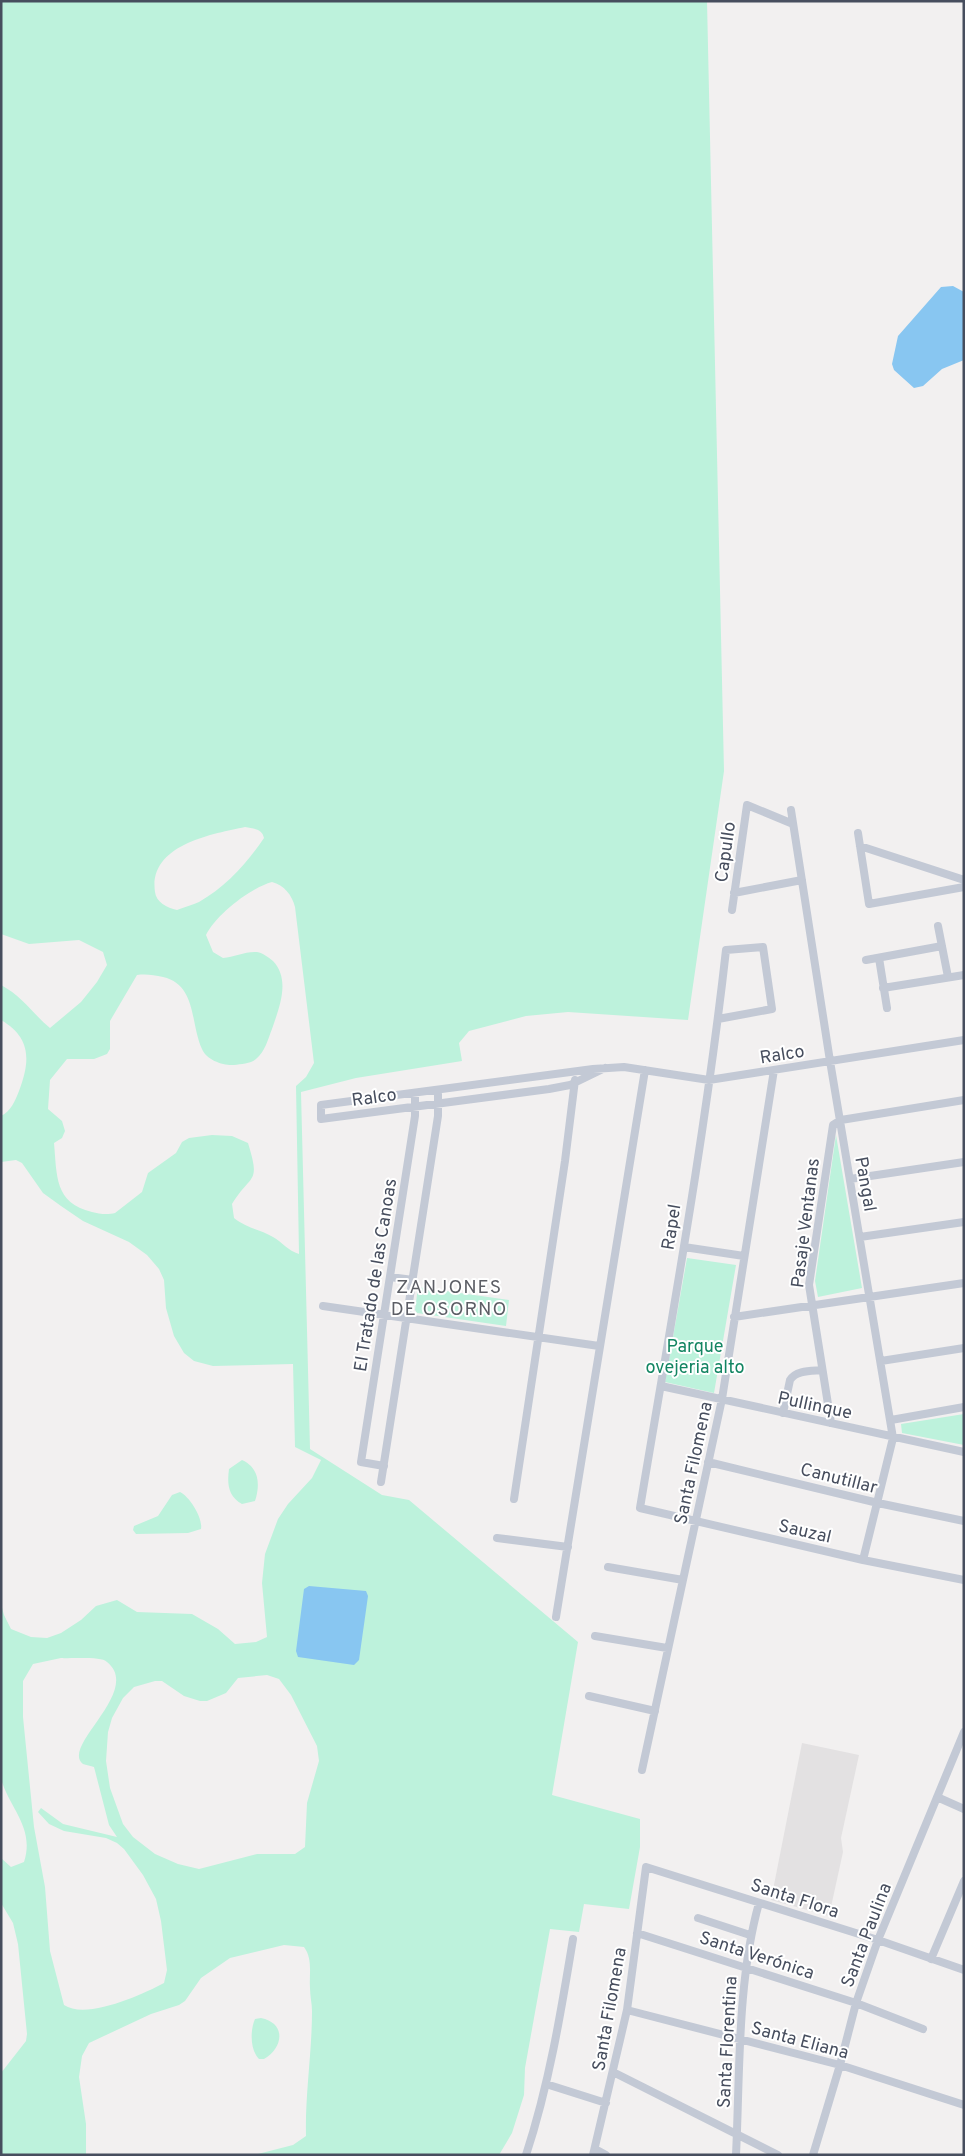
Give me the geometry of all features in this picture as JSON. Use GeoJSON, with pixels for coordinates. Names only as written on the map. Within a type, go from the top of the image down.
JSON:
{"type":"FeatureCollection","features":[{"type":"Feature","properties":{"kind":"street","name":"Capullo"},"geometry":{"type":"LineString","coordinates":[[732,910],[747,805],[793,824]]}},
{"type":"Feature","properties":{"kind":"street","name":"Pangal"},"geometry":{"type":"LineString","coordinates":[[791,810],[830,1061],[893,1438],[863,1560]]}},
{"type":"Feature","properties":{"kind":"street"},"geometry":{"type":"LineString","coordinates":[[858,833],[869,904],[964,887]]}},
{"type":"Feature","properties":{"kind":"street"},"geometry":{"type":"LineString","coordinates":[[860,846],[964,880]]}},
{"type":"Feature","properties":{"kind":"street","name":"Capullo"},"geometry":{"type":"LineString","coordinates":[[734,893],[802,880]]}},
{"type":"Feature","properties":{"kind":"street"},"geometry":{"type":"LineString","coordinates":[[938,926],[948,977]]}},
{"type":"Feature","properties":{"kind":"street"},"geometry":{"type":"LineString","coordinates":[[866,960],[942,946]]}},
{"type":"Feature","properties":{"kind":"street","name":"Rapel"},"geometry":{"type":"LineString","coordinates":[[640,1508],[684,1246],[718,1018],[726,950],[763,947],[772,1009],[718,1018]]}},
{"type":"Feature","properties":{"kind":"street"},"geometry":{"type":"LineString","coordinates":[[879,958],[887,1008]]}},
{"type":"Feature","properties":{"kind":"street"},"geometry":{"type":"LineString","coordinates":[[883,988],[964,974]]}},
{"type":"Feature","properties":{"kind":"street","name":"Ralco"},"geometry":{"type":"LineString","coordinates":[[605,1068],[575,1083],[549,1089],[321,1119],[321,1106],[605,1068],[617,1067],[644,1070],[709,1080],[964,1040]]}},
{"type":"Feature","properties":{"kind":"street"},"geometry":{"type":"LineString","coordinates":[[556,1617],[644,1070]]}},
{"type":"Feature","properties":{"kind":"street","name":"Santa Filomena"},"geometry":{"type":"LineString","coordinates":[[642,1770],[722,1399],[774,1070]]}},
{"type":"Feature","properties":{"kind":"street"},"geometry":{"type":"LineString","coordinates":[[514,1498],[539,1337],[575,1072]]}},
{"type":"Feature","properties":{"kind":"street"},"geometry":{"type":"LineString","coordinates":[[381,1482],[439,1103],[438,1090]]}},
{"type":"Feature","properties":{"kind":"street","name":"El Tratado de las Canoas"},"geometry":{"type":"LineString","coordinates":[[384,1466],[361,1462],[416,1106],[415,1093]]}},
{"type":"Feature","properties":{"kind":"street"},"geometry":{"type":"LineString","coordinates":[[841,1120],[964,1100]]}},
{"type":"Feature","properties":{"kind":"street","name":"Pasaje Ventanas"},"geometry":{"type":"LineString","coordinates":[[831,1423],[808,1285],[831,1134],[833,1125],[841,1120]]}},
{"type":"Feature","properties":{"kind":"street"},"geometry":{"type":"LineString","coordinates":[[850,1178],[964,1162]]}},
{"type":"Feature","properties":{"kind":"street"},"geometry":{"type":"LineString","coordinates":[[860,1237],[964,1222]]}},
{"type":"Feature","properties":{"kind":"street"},"geometry":{"type":"LineString","coordinates":[[684,1246],[744,1256]]}},
{"type":"Feature","properties":{"kind":"street"},"geometry":{"type":"LineString","coordinates":[[390,1277],[413,1280]]}},
{"type":"Feature","properties":{"kind":"street"},"geometry":{"type":"LineString","coordinates":[[734,1317],[964,1283]]}},
{"type":"Feature","properties":{"kind":"street"},"geometry":{"type":"LineString","coordinates":[[323,1306],[599,1346]]}},
{"type":"Feature","properties":{"kind":"street"},"geometry":{"type":"LineString","coordinates":[[881,1361],[964,1348]]}},
{"type":"Feature","properties":{"kind":"street"},"geometry":{"type":"LineString","coordinates":[[783,1413],[792,1376],[822,1370]]}},
{"type":"Feature","properties":{"kind":"street","name":"Pullinque"},"geometry":{"type":"LineString","coordinates":[[660,1386],[964,1452]]}},
{"type":"Feature","properties":{"kind":"street"},"geometry":{"type":"LineString","coordinates":[[891,1420],[964,1407]]}},
{"type":"Feature","properties":{"kind":"street","name":"Canutillar"},"geometry":{"type":"LineString","coordinates":[[708,1462],[878,1503],[964,1521]]}},
{"type":"Feature","properties":{"kind":"street","name":"Sauzal"},"geometry":{"type":"LineString","coordinates":[[640,1508],[863,1560],[964,1580]]}},
{"type":"Feature","properties":{"kind":"street"},"geometry":{"type":"LineString","coordinates":[[497,1538],[568,1547]]}},
{"type":"Feature","properties":{"kind":"street"},"geometry":{"type":"LineString","coordinates":[[608,1567],[683,1580]]}},
{"type":"Feature","properties":{"kind":"street"},"geometry":{"type":"LineString","coordinates":[[595,1636],[667,1648]]}},
{"type":"Feature","properties":{"kind":"street"},"geometry":{"type":"LineString","coordinates":[[590,1696],[655,1711]]}},
{"type":"Feature","properties":{"kind":"street","name":"Santa Paulina"},"geometry":{"type":"LineString","coordinates":[[813,2155],[856,2003],[878,1940],[964,1732]]}},
{"type":"Feature","properties":{"kind":"street"},"geometry":{"type":"LineString","coordinates":[[937,1797],[964,1809]]}},
{"type":"Feature","properties":{"kind":"street","name":"Santa Filomena"},"geometry":{"type":"LineString","coordinates":[[594,2152],[627,2010],[646,1867]]}},
{"type":"Feature","properties":{"kind":"street","name":"Santa Flora"},"geometry":{"type":"LineString","coordinates":[[646,1867],[878,1940],[964,1970]]}},
{"type":"Feature","properties":{"kind":"street"},"geometry":{"type":"LineString","coordinates":[[931,1959],[964,1881]]}},
{"type":"Feature","properties":{"kind":"street","name":"Santa Florentina"},"geometry":{"type":"LineString","coordinates":[[736,2155],[745,1966],[750,1935],[759,1903]]}},
{"type":"Feature","properties":{"kind":"street"},"geometry":{"type":"LineString","coordinates":[[698,1918],[750,1935]]}},
{"type":"Feature","properties":{"kind":"street","name":"Santa Verónica"},"geometry":{"type":"LineString","coordinates":[[637,1933],[856,2003],[923,2029]]}},
{"type":"Feature","properties":{"kind":"street"},"geometry":{"type":"LineString","coordinates":[[526,2155],[546,2084],[573,1940]]}},
{"type":"Feature","properties":{"kind":"street","name":"Santa Eliana"},"geometry":{"type":"LineString","coordinates":[[627,2010],[840,2065],[964,2105]]}},
{"type":"Feature","properties":{"kind":"street"},"geometry":{"type":"LineString","coordinates":[[613,2072],[778,2155]]}},
{"type":"Feature","properties":{"kind":"street"},"geometry":{"type":"LineString","coordinates":[[546,2084],[606,2103]]}},
{"type":"Feature","properties":{"kind":"street"},"geometry":{"type":"LineString","coordinates":[[594,2152],[606,2155]]}},
{"type":"Feature","properties":{"kind":"shaded area"},"geometry":{"type":"Polygon","coordinates":[[[802,1743],[859,1755],[841,1838],[843,1852],[829,1916],[771,1900],[802,1743]]]}},
{"type":"Feature","properties":{"kind":"green space"},"geometry":{"type":"Polygon","coordinates":[[[1,1],[707,1],[724,771],[688,1020],[568,1012],[526,1016],[469,1031],[459,1043],[462,1061],[356,1078],[301,1092],[310,1449],[382,1495],[409,1500],[578,1642],[552,1795],[640,1819],[640,1847],[629,1909],[584,1904],[579,1932],[550,1929],[525,2068],[524,2095],[512,2133],[499,2155],[254,2155],[293,2145],[306,2136],[312,2027],[310,1962],[304,1947],[284,1945],[230,1958],[201,1978],[185,2001],[179,2005],[151,2014],[89,2043],[82,2056],[79,2077],[86,2124],[86,2155],[1,2155],[1,2073],[26,2041],[27,2034],[18,1944],[13,1923],[1,1903],[1,1858],[11,1867],[24,1862],[27,1850],[24,1829],[1,1779],[1,1604],[11,1629],[31,1637],[47,1638],[61,1633],[81,1620],[96,1606],[117,1600],[137,1612],[192,1614],[218,1629],[235,1644],[256,1642],[267,1637],[262,1583],[265,1554],[278,1519],[288,1504],[312,1478],[321,1460],[295,1447],[293,1364],[213,1366],[194,1361],[184,1353],[174,1336],[166,1308],[164,1280],[159,1269],[147,1255],[129,1242],[83,1221],[43,1193],[22,1163],[16,1160],[1,1162],[1,1116],[10,1109],[23,1080],[26,1051],[18,1035],[1,1020],[1,985],[21,1000],[50,1028],[81,1002],[97,982],[107,965],[103,952],[79,940],[29,944],[1,934],[1,1]],[[245,827],[185,844],[161,863],[156,876],[155,892],[160,902],[169,908],[177,910],[209,896],[236,873],[264,838],[261,832],[245,827]],[[272,882],[263,885],[234,903],[217,919],[206,935],[213,952],[223,958],[257,952],[273,961],[278,969],[282,985],[280,1003],[266,1045],[256,1059],[245,1064],[230,1065],[211,1059],[202,1049],[191,1006],[182,988],[174,981],[163,977],[137,975],[110,1021],[110,1049],[107,1054],[94,1059],[67,1059],[50,1080],[48,1109],[62,1121],[65,1131],[62,1138],[54,1143],[57,1177],[64,1195],[70,1202],[80,1208],[101,1214],[115,1213],[142,1192],[148,1173],[176,1153],[182,1142],[189,1138],[212,1135],[232,1136],[248,1143],[254,1166],[252,1178],[232,1204],[234,1218],[273,1237],[299,1254],[296,1086],[306,1077],[314,1063],[295,907],[290,895],[280,885],[272,882]],[[61,1658],[33,1664],[23,1681],[23,1717],[34,1827],[45,1887],[50,1951],[64,2005],[74,2009],[86,2010],[100,2008],[142,1994],[164,1983],[167,1970],[161,1921],[156,1899],[143,1875],[124,1849],[117,1843],[106,1838],[64,1831],[49,1824],[38,1812],[41,1808],[63,1824],[117,1837],[109,1825],[94,1767],[83,1764],[79,1756],[82,1745],[109,1702],[115,1688],[115,1674],[107,1662],[99,1659],[61,1658]],[[267,1675],[238,1678],[226,1693],[207,1701],[184,1696],[162,1681],[134,1687],[123,1698],[112,1718],[108,1732],[106,1761],[110,1788],[123,1824],[133,1837],[155,1854],[178,1864],[199,1869],[257,1854],[295,1854],[305,1847],[307,1803],[319,1761],[317,1746],[291,1695],[279,1679],[267,1675]]]}},
{"type":"Feature","properties":{"kind":"green space"},"geometry":{"type":"Polygon","coordinates":[[[836,1135],[862,1288],[818,1297],[815,1281],[836,1135]]]}},
{"type":"Feature","properties":{"kind":"green space","name":"Parque ovejeria alto"},"geometry":{"type":"Polygon","coordinates":[[[687,1258],[736,1265],[714,1393],[665,1382],[687,1258]]]}},
{"type":"Feature","properties":{"kind":"green space"},"geometry":{"type":"Polygon","coordinates":[[[418,1287],[509,1300],[506,1326],[417,1313],[415,1310],[418,1287]]]}},
{"type":"Feature","properties":{"kind":"green space"},"geometry":{"type":"Polygon","coordinates":[[[964,1414],[964,1445],[902,1433],[901,1424],[964,1414]]]}},
{"type":"Feature","properties":{"kind":"green space"},"geometry":{"type":"Polygon","coordinates":[[[242,1460],[248,1463],[255,1473],[258,1489],[255,1501],[242,1504],[231,1493],[228,1480],[229,1469],[242,1460]]]}},
{"type":"Feature","properties":{"kind":"green space"},"geometry":{"type":"Polygon","coordinates":[[[180,1492],[188,1498],[195,1508],[200,1519],[201,1529],[188,1533],[136,1534],[133,1530],[134,1526],[158,1516],[172,1495],[180,1492]]]}},
{"type":"Feature","properties":{"kind":"green space"},"geometry":{"type":"Polygon","coordinates":[[[261,2018],[275,2025],[279,2036],[275,2048],[264,2059],[259,2059],[252,2045],[252,2029],[255,2019],[261,2018]]]}},
{"type":"Feature","properties":{"kind":"water"},"geometry":{"type":"Polygon","coordinates":[[[953,286],[964,292],[964,360],[942,369],[923,386],[914,388],[894,370],[892,364],[898,336],[941,287],[953,286]]]}},
{"type":"Feature","properties":{"kind":"water"},"geometry":{"type":"Polygon","coordinates":[[[309,1586],[366,1591],[368,1596],[359,1660],[354,1665],[298,1657],[296,1651],[304,1589],[309,1586]]]}},
{"type":"Feature","properties":{"kind":"district","name":"ZANJONES DE OSORNO"},"geometry":{"type":"Point","coordinates":[449,1297]}}]}
